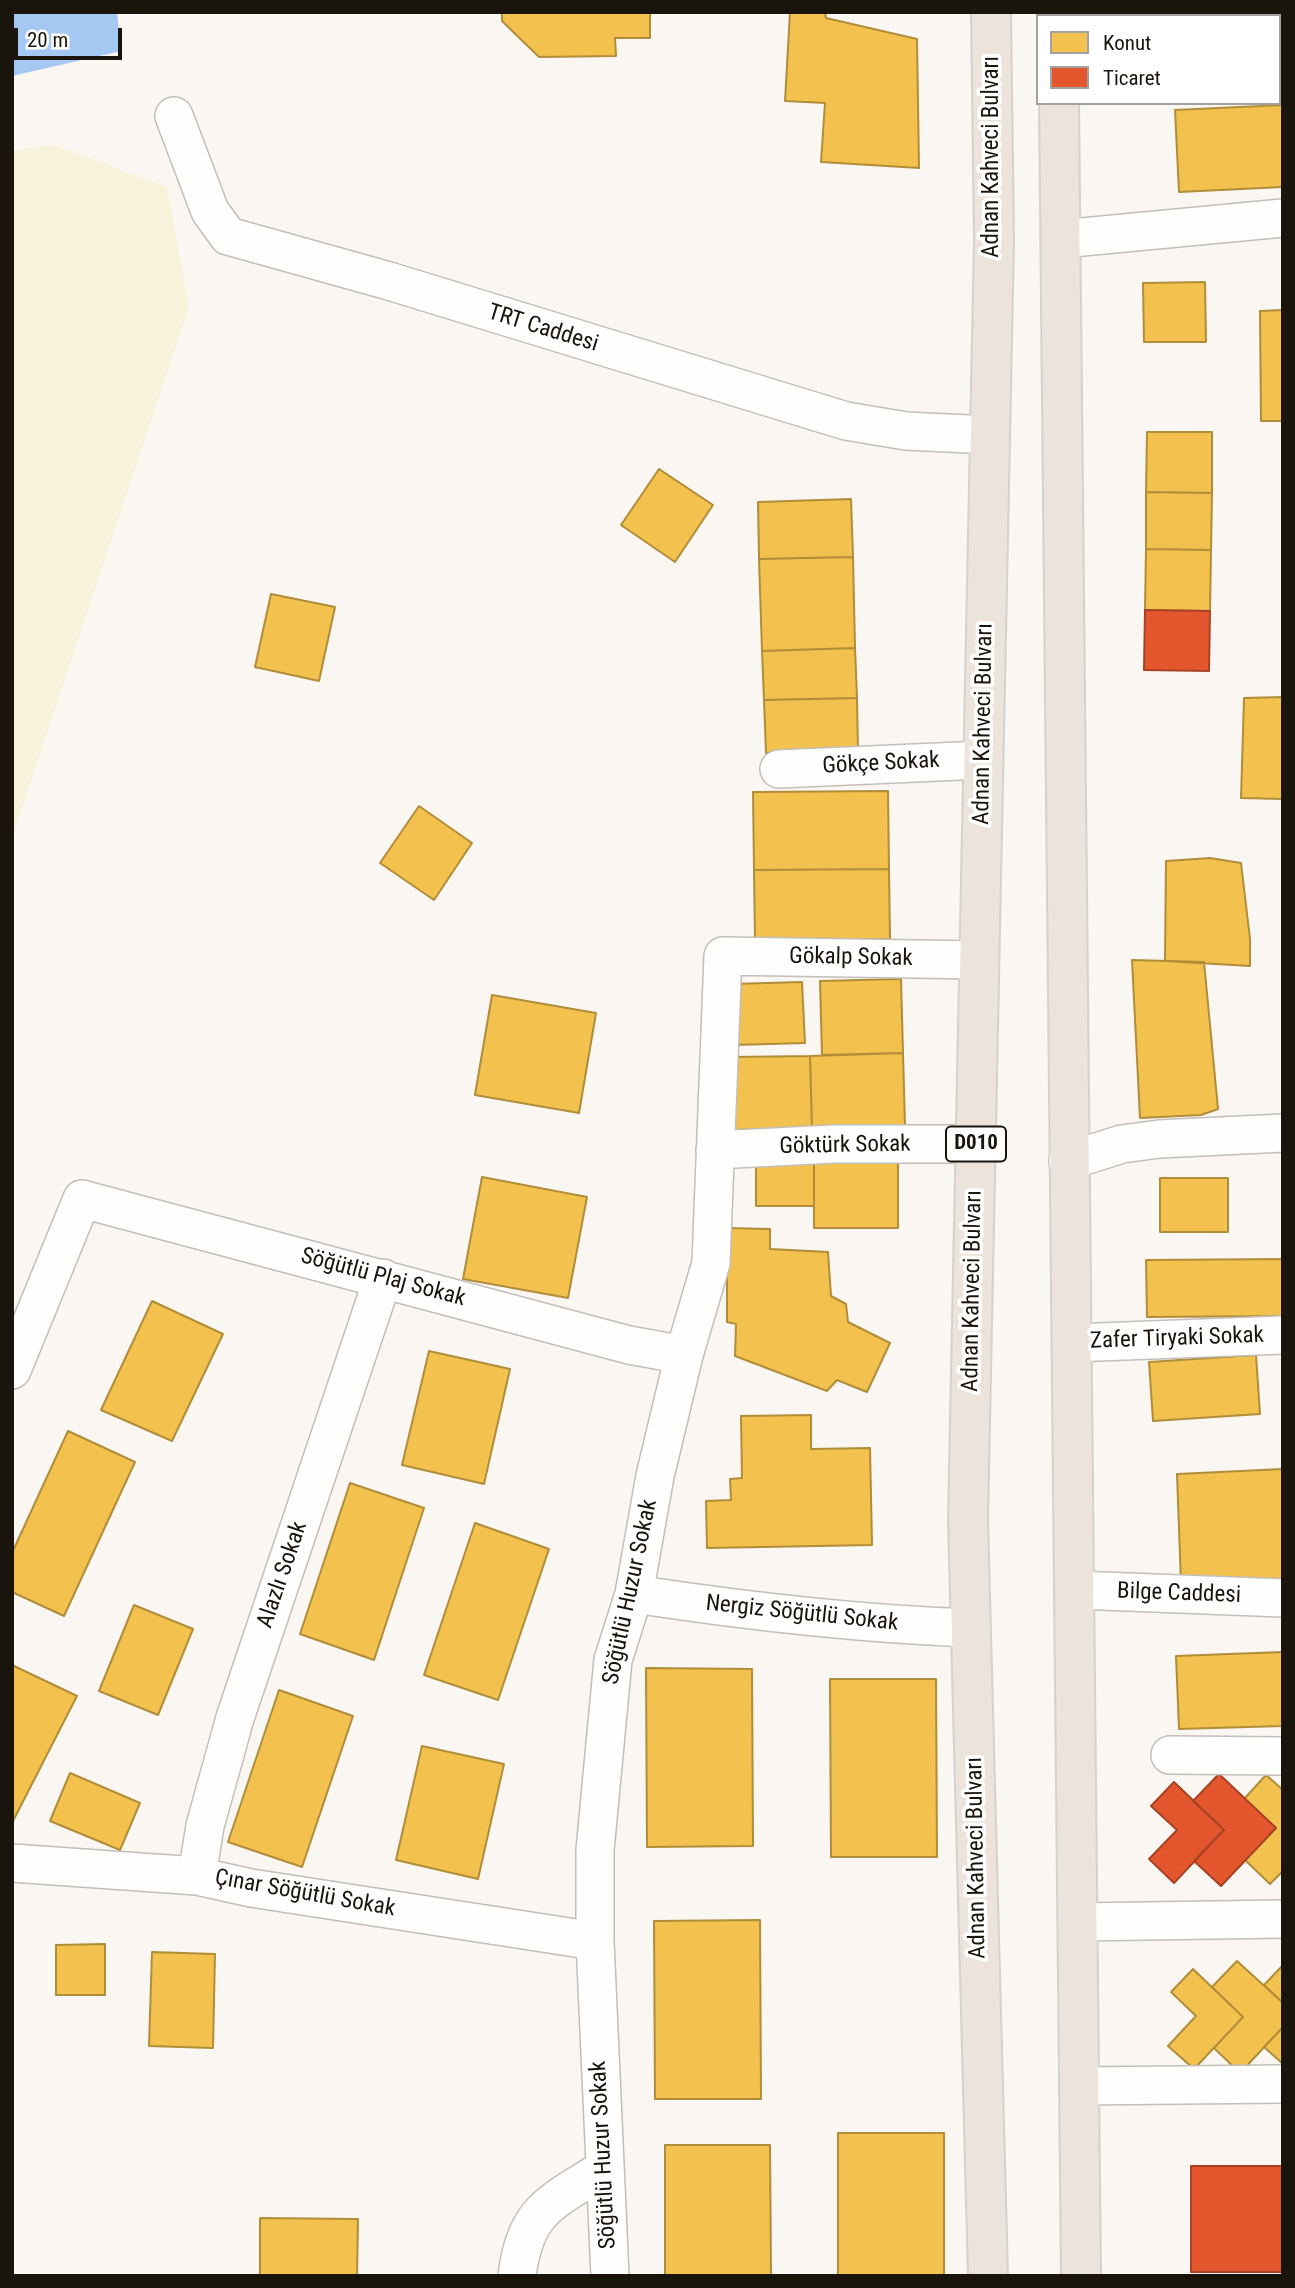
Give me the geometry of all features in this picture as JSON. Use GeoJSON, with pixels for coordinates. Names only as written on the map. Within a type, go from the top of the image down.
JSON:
{"type":"FeatureCollection","features":[{"type":"Feature","properties":{"kind":"highway","name":"Adnan Kahveci Bulvarı"},"geometry":{"type":"LineString","coordinates":[[988,2276],[968,1520],[994,240],[991,12]]}},
{"type":"Feature","properties":{"kind":"highway"},"geometry":{"type":"LineString","coordinates":[[1059,105],[1081,2276]]}},
{"type":"Feature","properties":{"kind":"street","name":"TRT Caddesi"},"geometry":{"type":"LineString","coordinates":[[174,116],[210,211],[228,236],[389,282],[846,421],[905,431],[990,435]]}},
{"type":"Feature","properties":{"kind":"street"},"geometry":{"type":"LineString","coordinates":[[1061,239],[1283,218]]}},
{"type":"Feature","properties":{"kind":"street","name":"Gökçe Sokak"},"geometry":{"type":"LineString","coordinates":[[779,769],[984,760]]}},
{"type":"Feature","properties":{"kind":"street","name":"Gökalp Sokak"},"geometry":{"type":"LineString","coordinates":[[723,956],[980,960]]}},
{"type":"Feature","properties":{"kind":"street","name":"Söğütlü Huzur Sokak"},"geometry":{"type":"LineString","coordinates":[[610,2276],[595,1941],[595,1850],[613,1660],[634,1594],[655,1476],[684,1355],[705,1294],[711,1263],[723,956]]}},
{"type":"Feature","properties":{"kind":"street"},"geometry":{"type":"LineString","coordinates":[[1068,1161],[1122,1144],[1146,1140],[1283,1133]]}},
{"type":"Feature","properties":{"kind":"street","name":"Göktürk Sokak"},"geometry":{"type":"LineString","coordinates":[[715,1150],[834,1144],[976,1144]]}},
{"type":"Feature","properties":{"kind":"street","name":"Söğütlü Plaj Sokak"},"geometry":{"type":"LineString","coordinates":[[12,1370],[82,1199],[629,1345],[684,1355]]}},
{"type":"Feature","properties":{"kind":"street","name":"Alazlı Sokak"},"geometry":{"type":"LineString","coordinates":[[197,1875],[205,1826],[235,1718],[383,1278]]}},
{"type":"Feature","properties":{"kind":"street","name":"Zafer Tiryaki Sokak"},"geometry":{"type":"LineString","coordinates":[[1072,1343],[1283,1335]]}},
{"type":"Feature","properties":{"kind":"street","name":"Bilge Caddesi"},"geometry":{"type":"LineString","coordinates":[[1076,1590],[1283,1598]]}},
{"type":"Feature","properties":{"kind":"street","name":"Nergiz Söğütlü Sokak"},"geometry":{"type":"LineString","coordinates":[[634,1594],[746,1611],[881,1625],[971,1628]]}},
{"type":"Feature","properties":{"kind":"street"},"geometry":{"type":"LineString","coordinates":[[1170,1755],[1283,1756]]}},
{"type":"Feature","properties":{"kind":"street","name":"Çınar Söğütlü Sokak"},"geometry":{"type":"LineString","coordinates":[[12,1863],[197,1875],[251,1888],[595,1941]]}},
{"type":"Feature","properties":{"kind":"street"},"geometry":{"type":"LineString","coordinates":[[1077,1922],[1283,1919]]}},
{"type":"Feature","properties":{"kind":"street"},"geometry":{"type":"LineString","coordinates":[[1079,2086],[1283,2084]]}},
{"type":"Feature","properties":{"kind":"street"},"geometry":{"type":"LineString","coordinates":[[517,2276],[524,2237],[533,2220],[560,2197],[604,2169]]}},
{"type":"Feature","properties":{"kind":"sand"},"geometry":{"type":"Polygon","coordinates":[[[55,145],[167,187],[189,307],[12,838],[12,151],[55,145]]]}},
{"type":"Feature","properties":{"kind":"water"},"geometry":{"type":"Polygon","coordinates":[[[12,12],[117,12],[121,51],[12,76],[12,12]]]}},
{"type":"Feature","properties":{"kind":"building: Konut"},"geometry":{"type":"Polygon","coordinates":[[[502,12],[650,12],[650,38],[615,38],[616,56],[539,57],[502,21],[502,12]]]}},
{"type":"Feature","properties":{"kind":"building: Konut"},"geometry":{"type":"Polygon","coordinates":[[[790,12],[825,12],[826,18],[917,39],[919,168],[821,162],[825,103],[785,101],[790,12]]]}},
{"type":"Feature","properties":{"kind":"building: Konut"},"geometry":{"type":"Polygon","coordinates":[[[1283,12],[1283,52],[1281,14],[1176,14],[1283,12]]]}},
{"type":"Feature","properties":{"kind":"building: Konut"},"geometry":{"type":"Polygon","coordinates":[[[1283,105],[1283,187],[1179,192],[1175,110],[1283,105]]]}},
{"type":"Feature","properties":{"kind":"building: Konut"},"geometry":{"type":"Polygon","coordinates":[[[1205,282],[1206,342],[1144,342],[1143,283],[1205,282]]]}},
{"type":"Feature","properties":{"kind":"building: Konut"},"geometry":{"type":"Polygon","coordinates":[[[1283,310],[1283,421],[1261,421],[1260,311],[1283,310]]]}},
{"type":"Feature","properties":{"kind":"building: Konut"},"geometry":{"type":"Polygon","coordinates":[[[1147,432],[1212,432],[1212,493],[1146,492],[1147,432]]]}},
{"type":"Feature","properties":{"kind":"building: Konut"},"geometry":{"type":"Polygon","coordinates":[[[659,469],[713,505],[675,562],[621,525],[659,469]]]}},
{"type":"Feature","properties":{"kind":"building: Konut"},"geometry":{"type":"Polygon","coordinates":[[[1146,492],[1212,493],[1211,550],[1146,549],[1146,492]]]}},
{"type":"Feature","properties":{"kind":"building: Konut"},"geometry":{"type":"Polygon","coordinates":[[[851,499],[853,557],[759,559],[758,502],[851,499]]]}},
{"type":"Feature","properties":{"kind":"building: Konut"},"geometry":{"type":"Polygon","coordinates":[[[1146,549],[1211,550],[1210,611],[1145,610],[1146,549]]]}},
{"type":"Feature","properties":{"kind":"building: Konut"},"geometry":{"type":"Polygon","coordinates":[[[853,557],[855,648],[762,651],[759,559],[853,557]]]}},
{"type":"Feature","properties":{"kind":"building: Konut"},"geometry":{"type":"Polygon","coordinates":[[[271,594],[335,607],[319,681],[255,667],[271,594]]]}},
{"type":"Feature","properties":{"kind":"building: Konut"},"geometry":{"type":"Polygon","coordinates":[[[855,648],[857,698],[764,700],[762,651],[855,648]]]}},
{"type":"Feature","properties":{"kind":"building: Konut"},"geometry":{"type":"Polygon","coordinates":[[[1283,697],[1283,799],[1241,798],[1244,698],[1283,697]]]}},
{"type":"Feature","properties":{"kind":"building: Konut"},"geometry":{"type":"Polygon","coordinates":[[[857,698],[858,751],[766,753],[764,700],[857,698]]]}},
{"type":"Feature","properties":{"kind":"building: Konut"},"geometry":{"type":"Polygon","coordinates":[[[888,791],[889,869],[754,870],[753,792],[888,791]]]}},
{"type":"Feature","properties":{"kind":"building: Konut"},"geometry":{"type":"Polygon","coordinates":[[[419,806],[472,843],[434,900],[380,863],[419,806]]]}},
{"type":"Feature","properties":{"kind":"building: Konut"},"geometry":{"type":"Polygon","coordinates":[[[1210,858],[1241,863],[1250,939],[1250,966],[1165,961],[1166,861],[1210,858]]]}},
{"type":"Feature","properties":{"kind":"building: Konut"},"geometry":{"type":"Polygon","coordinates":[[[889,869],[890,939],[755,940],[754,870],[889,869]]]}},
{"type":"Feature","properties":{"kind":"building: Konut"},"geometry":{"type":"Polygon","coordinates":[[[1132,960],[1204,962],[1218,1109],[1201,1115],[1140,1118],[1132,960]]]}},
{"type":"Feature","properties":{"kind":"building: Konut"},"geometry":{"type":"Polygon","coordinates":[[[901,979],[903,1053],[822,1055],[820,981],[901,979]]]}},
{"type":"Feature","properties":{"kind":"building: Konut"},"geometry":{"type":"Polygon","coordinates":[[[802,982],[805,1043],[734,1045],[731,984],[802,982]]]}},
{"type":"Feature","properties":{"kind":"building: Konut"},"geometry":{"type":"Polygon","coordinates":[[[492,995],[596,1013],[579,1113],[475,1095],[492,995]]]}},
{"type":"Feature","properties":{"kind":"building: Konut"},"geometry":{"type":"Polygon","coordinates":[[[903,1053],[905,1126],[812,1128],[810,1056],[903,1053]]]}},
{"type":"Feature","properties":{"kind":"building: Konut"},"geometry":{"type":"Polygon","coordinates":[[[810,1056],[812,1128],[735,1130],[733,1057],[810,1056]]]}},
{"type":"Feature","properties":{"kind":"building: Konut"},"geometry":{"type":"Polygon","coordinates":[[[756,1155],[814,1156],[814,1206],[756,1206],[756,1155]]]}},
{"type":"Feature","properties":{"kind":"building: Konut"},"geometry":{"type":"Polygon","coordinates":[[[898,1155],[898,1228],[814,1228],[814,1156],[898,1155]]]}},
{"type":"Feature","properties":{"kind":"building: Konut"},"geometry":{"type":"Polygon","coordinates":[[[482,1177],[587,1197],[568,1298],[463,1279],[482,1177]]]}},
{"type":"Feature","properties":{"kind":"building: Konut"},"geometry":{"type":"Polygon","coordinates":[[[1160,1178],[1228,1178],[1228,1232],[1160,1232],[1160,1178]]]}},
{"type":"Feature","properties":{"kind":"building: Konut"},"geometry":{"type":"Polygon","coordinates":[[[727,1228],[770,1229],[770,1249],[828,1252],[831,1296],[846,1304],[848,1322],[890,1343],[867,1392],[837,1380],[827,1391],[735,1356],[736,1324],[727,1322],[727,1228]]]}},
{"type":"Feature","properties":{"kind":"building: Konut"},"geometry":{"type":"Polygon","coordinates":[[[1283,1259],[1283,1316],[1147,1317],[1146,1260],[1283,1259]]]}},
{"type":"Feature","properties":{"kind":"building: Konut"},"geometry":{"type":"Polygon","coordinates":[[[152,1301],[223,1334],[172,1441],[101,1410],[152,1301]]]}},
{"type":"Feature","properties":{"kind":"building: Konut"},"geometry":{"type":"Polygon","coordinates":[[[429,1351],[510,1369],[484,1484],[402,1465],[429,1351]]]}},
{"type":"Feature","properties":{"kind":"building: Konut"},"geometry":{"type":"Polygon","coordinates":[[[1256,1355],[1260,1414],[1153,1421],[1149,1362],[1256,1355]]]}},
{"type":"Feature","properties":{"kind":"building: Konut"},"geometry":{"type":"Polygon","coordinates":[[[811,1415],[811,1449],[870,1448],[872,1545],[707,1548],[706,1501],[731,1500],[730,1479],[742,1478],[741,1416],[811,1415]]]}},
{"type":"Feature","properties":{"kind":"building: Konut"},"geometry":{"type":"Polygon","coordinates":[[[68,1431],[135,1462],[64,1616],[12,1592],[12,1553],[68,1431]]]}},
{"type":"Feature","properties":{"kind":"building: Konut"},"geometry":{"type":"Polygon","coordinates":[[[1283,1469],[1283,1579],[1181,1583],[1177,1474],[1283,1469]]]}},
{"type":"Feature","properties":{"kind":"building: Konut"},"geometry":{"type":"Polygon","coordinates":[[[350,1483],[424,1508],[374,1660],[300,1634],[350,1483]]]}},
{"type":"Feature","properties":{"kind":"building: Konut"},"geometry":{"type":"Polygon","coordinates":[[[475,1523],[549,1549],[498,1700],[424,1675],[475,1523]]]}},
{"type":"Feature","properties":{"kind":"building: Konut"},"geometry":{"type":"Polygon","coordinates":[[[134,1605],[193,1629],[158,1715],[99,1691],[134,1605]]]}},
{"type":"Feature","properties":{"kind":"building: Konut"},"geometry":{"type":"Polygon","coordinates":[[[1283,1652],[1283,1726],[1179,1729],[1176,1656],[1283,1652]]]}},
{"type":"Feature","properties":{"kind":"building: Konut"},"geometry":{"type":"Polygon","coordinates":[[[12,1665],[77,1696],[12,1823],[12,1665]]]}},
{"type":"Feature","properties":{"kind":"building: Konut"},"geometry":{"type":"Polygon","coordinates":[[[646,1668],[752,1669],[753,1846],[647,1847],[646,1668]]]}},
{"type":"Feature","properties":{"kind":"building: Konut"},"geometry":{"type":"Polygon","coordinates":[[[830,1679],[936,1679],[937,1857],[831,1857],[830,1679]]]}},
{"type":"Feature","properties":{"kind":"building: Konut"},"geometry":{"type":"Polygon","coordinates":[[[279,1690],[353,1716],[302,1867],[228,1842],[279,1690]]]}},
{"type":"Feature","properties":{"kind":"building: Konut"},"geometry":{"type":"Polygon","coordinates":[[[422,1746],[504,1764],[478,1879],[396,1860],[422,1746]]]}},
{"type":"Feature","properties":{"kind":"building: Konut"},"geometry":{"type":"Polygon","coordinates":[[[70,1773],[140,1803],[120,1850],[50,1821],[70,1773]]]}},
{"type":"Feature","properties":{"kind":"building: Konut"},"geometry":{"type":"Polygon","coordinates":[[[1266,1775],[1283,1790],[1283,1871],[1270,1884],[1245,1860],[1276,1828],[1244,1799],[1266,1775]]]}},
{"type":"Feature","properties":{"kind":"building: Konut"},"geometry":{"type":"Polygon","coordinates":[[[760,1920],[761,2099],[655,2099],[654,1921],[760,1920]]]}},
{"type":"Feature","properties":{"kind":"building: Konut"},"geometry":{"type":"Polygon","coordinates":[[[105,1944],[105,1995],[56,1995],[56,1945],[105,1944]]]}},
{"type":"Feature","properties":{"kind":"building: Konut"},"geometry":{"type":"Polygon","coordinates":[[[152,1952],[215,1954],[213,2048],[149,2046],[152,1952]]]}},
{"type":"Feature","properties":{"kind":"building: Konut"},"geometry":{"type":"Polygon","coordinates":[[[1237,1961],[1283,2003],[1283,2027],[1240,2073],[1214,2048],[1243,2017],[1212,1987],[1237,1961]]]}},
{"type":"Feature","properties":{"kind":"building: Konut"},"geometry":{"type":"Polygon","coordinates":[[[1283,1965],[1283,2003],[1264,1985],[1283,1965]]]}},
{"type":"Feature","properties":{"kind":"building: Konut"},"geometry":{"type":"Polygon","coordinates":[[[1193,1969],[1243,2017],[1194,2069],[1168,2046],[1196,2016],[1171,1992],[1193,1969]]]}},
{"type":"Feature","properties":{"kind":"building: Konut"},"geometry":{"type":"Polygon","coordinates":[[[1283,2027],[1283,2064],[1264,2047],[1283,2027]]]}},
{"type":"Feature","properties":{"kind":"building: Konut"},"geometry":{"type":"Polygon","coordinates":[[[838,2133],[944,2133],[944,2276],[838,2276],[838,2133]]]}},
{"type":"Feature","properties":{"kind":"building: Konut"},"geometry":{"type":"Polygon","coordinates":[[[665,2145],[770,2145],[771,2276],[665,2276],[665,2145]]]}},
{"type":"Feature","properties":{"kind":"building: Konut"},"geometry":{"type":"Polygon","coordinates":[[[260,2218],[358,2219],[357,2276],[260,2276],[260,2218]]]}},
{"type":"Feature","properties":{"kind":"building: Ticaret"},"geometry":{"type":"Polygon","coordinates":[[[1145,610],[1210,611],[1209,671],[1144,670],[1145,610]]]}},
{"type":"Feature","properties":{"kind":"building: Ticaret"},"geometry":{"type":"Polygon","coordinates":[[[1219,1774],[1276,1828],[1221,1886],[1194,1861],[1224,1830],[1193,1801],[1219,1774]]]}},
{"type":"Feature","properties":{"kind":"building: Ticaret"},"geometry":{"type":"Polygon","coordinates":[[[1174,1782],[1224,1830],[1174,1883],[1149,1859],[1177,1830],[1151,1806],[1174,1782]]]}},
{"type":"Feature","properties":{"kind":"building: Ticaret"},"geometry":{"type":"Polygon","coordinates":[[[1191,2166],[1283,2166],[1283,2272],[1191,2272],[1191,2166]]]}}]}
